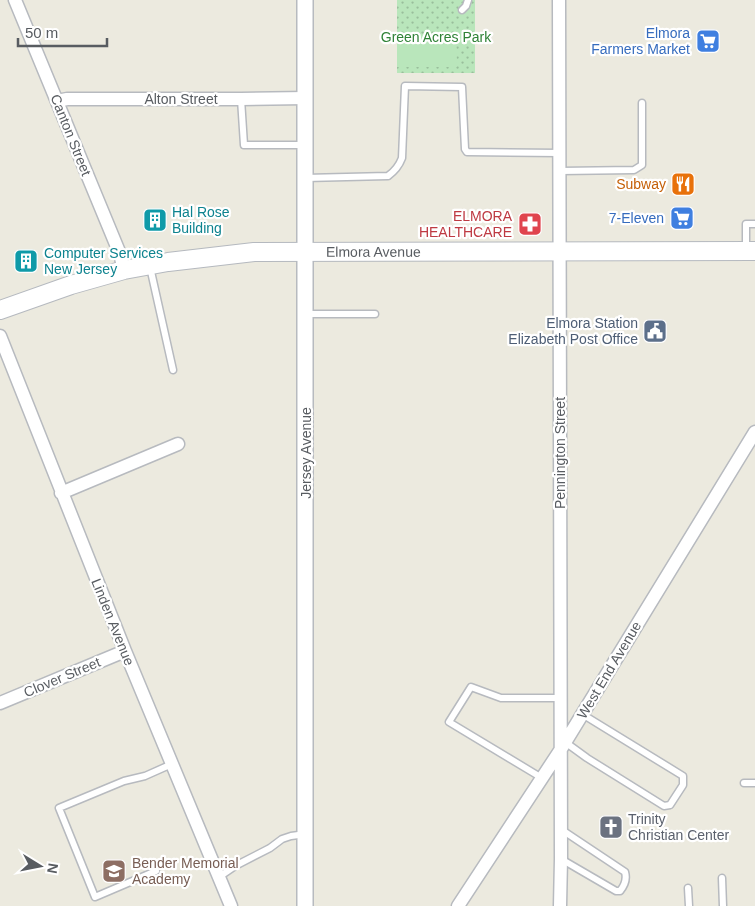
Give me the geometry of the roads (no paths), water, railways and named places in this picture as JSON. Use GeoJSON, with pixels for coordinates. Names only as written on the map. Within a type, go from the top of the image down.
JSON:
{"type":"FeatureCollection","features":[{"type":"Feature","properties":{"kind":"main road","name":"Elmora Avenue"},"geometry":{"type":"LineString","coordinates":[[0,310],[71,284],[124,270],[149,265],[254,252],[750,251]]}},
{"type":"Feature","properties":{"kind":"street","name":"Canton Street"},"geometry":{"type":"LineString","coordinates":[[15,0],[120,254],[124,270]]}},
{"type":"Feature","properties":{"kind":"street","name":"Jersey Avenue"},"geometry":{"type":"LineString","coordinates":[[305,0],[305,906]]}},
{"type":"Feature","properties":{"kind":"street","name":"Pennington Street"},"geometry":{"type":"LineString","coordinates":[[559,0],[561,698],[563,745],[560,906]]}},
{"type":"Feature","properties":{"kind":"street","name":"Alton Street"},"geometry":{"type":"LineString","coordinates":[[56,101],[67,99],[241,100],[306,98]]}},
{"type":"Feature","properties":{"kind":"street","name":"Linden Avenue"},"geometry":{"type":"LineString","coordinates":[[0,336],[125,651],[231,906]]}},
{"type":"Feature","properties":{"kind":"street","name":"West End Avenue"},"geometry":{"type":"LineString","coordinates":[[458,906],[563,745],[755,432]]}},
{"type":"Feature","properties":{"kind":"street"},"geometry":{"type":"LineString","coordinates":[[62,493],[178,444]]}},
{"type":"Feature","properties":{"kind":"street","name":"Clover Street"},"geometry":{"type":"LineString","coordinates":[[0,703],[125,651]]}},
{"type":"Feature","properties":{"kind":"lane"},"geometry":{"type":"LineString","coordinates":[[462,10],[468,0]]}},
{"type":"Feature","properties":{"kind":"lane"},"geometry":{"type":"LineString","coordinates":[[305,178],[388,176],[393,173],[402,158],[405,86],[462,87],[465,149],[467,152],[560,153]]}},
{"type":"Feature","properties":{"kind":"lane"},"geometry":{"type":"LineString","coordinates":[[241,100],[244,145],[305,145]]}},
{"type":"Feature","properties":{"kind":"lane"},"geometry":{"type":"LineString","coordinates":[[560,171],[634,170],[642,165],[642,102]]}},
{"type":"Feature","properties":{"kind":"lane"},"geometry":{"type":"LineString","coordinates":[[750,251],[746,224],[755,224]]}},
{"type":"Feature","properties":{"kind":"lane"},"geometry":{"type":"LineString","coordinates":[[149,265],[173,370]]}},
{"type":"Feature","properties":{"kind":"lane"},"geometry":{"type":"LineString","coordinates":[[306,314],[375,314]]}},
{"type":"Feature","properties":{"kind":"lane"},"geometry":{"type":"LineString","coordinates":[[542,778],[450,722],[471,687],[501,698],[561,698]]}},
{"type":"Feature","properties":{"kind":"lane"},"geometry":{"type":"LineString","coordinates":[[563,745],[664,806],[670,805],[683,785],[683,776],[582,714]]}},
{"type":"Feature","properties":{"kind":"lane"},"geometry":{"type":"LineString","coordinates":[[156,871],[95,896],[59,808],[124,781],[145,776],[172,764]]}},
{"type":"Feature","properties":{"kind":"lane"},"geometry":{"type":"LineString","coordinates":[[744,784],[755,783]]}},
{"type":"Feature","properties":{"kind":"lane"},"geometry":{"type":"LineString","coordinates":[[561,830],[625,872],[626,879],[620,891],[616,891],[561,859]]}},
{"type":"Feature","properties":{"kind":"lane"},"geometry":{"type":"LineString","coordinates":[[219,877],[235,866],[270,848],[282,839],[306,834]]}},
{"type":"Feature","properties":{"kind":"lane"},"geometry":{"type":"LineString","coordinates":[[722,878],[723,906]]}},
{"type":"Feature","properties":{"kind":"lane"},"geometry":{"type":"LineString","coordinates":[[688,888],[689,906]]}},
{"type":"Feature","properties":{"kind":"place","name":"Elmora Farmers Market"},"geometry":{"type":"Point","coordinates":[708,41]}},
{"type":"Feature","properties":{"kind":"place","name":"Subway"},"geometry":{"type":"Point","coordinates":[683,184]}},
{"type":"Feature","properties":{"kind":"place","name":"7-Eleven"},"geometry":{"type":"Point","coordinates":[682,218]}},
{"type":"Feature","properties":{"kind":"place","name":"Hal Rose Building"},"geometry":{"type":"Point","coordinates":[155,220]}},
{"type":"Feature","properties":{"kind":"place","name":"ELMORA HEALTHCARE"},"geometry":{"type":"Point","coordinates":[530,224]}},
{"type":"Feature","properties":{"kind":"place","name":"Computer Services New Jersey"},"geometry":{"type":"Point","coordinates":[26,261]}},
{"type":"Feature","properties":{"kind":"place","name":"Elmora Station Elizabeth Post Office"},"geometry":{"type":"Point","coordinates":[655,331]}},
{"type":"Feature","properties":{"kind":"place","name":"Trinity Christian Center"},"geometry":{"type":"Point","coordinates":[611,827]}},
{"type":"Feature","properties":{"kind":"place","name":"Bender Memorial Academy"},"geometry":{"type":"Point","coordinates":[114,871]}},
{"type":"Feature","properties":{"kind":"park label","name":"Green Acres Park"},"geometry":{"type":"Point","coordinates":[436,37]}}]}
